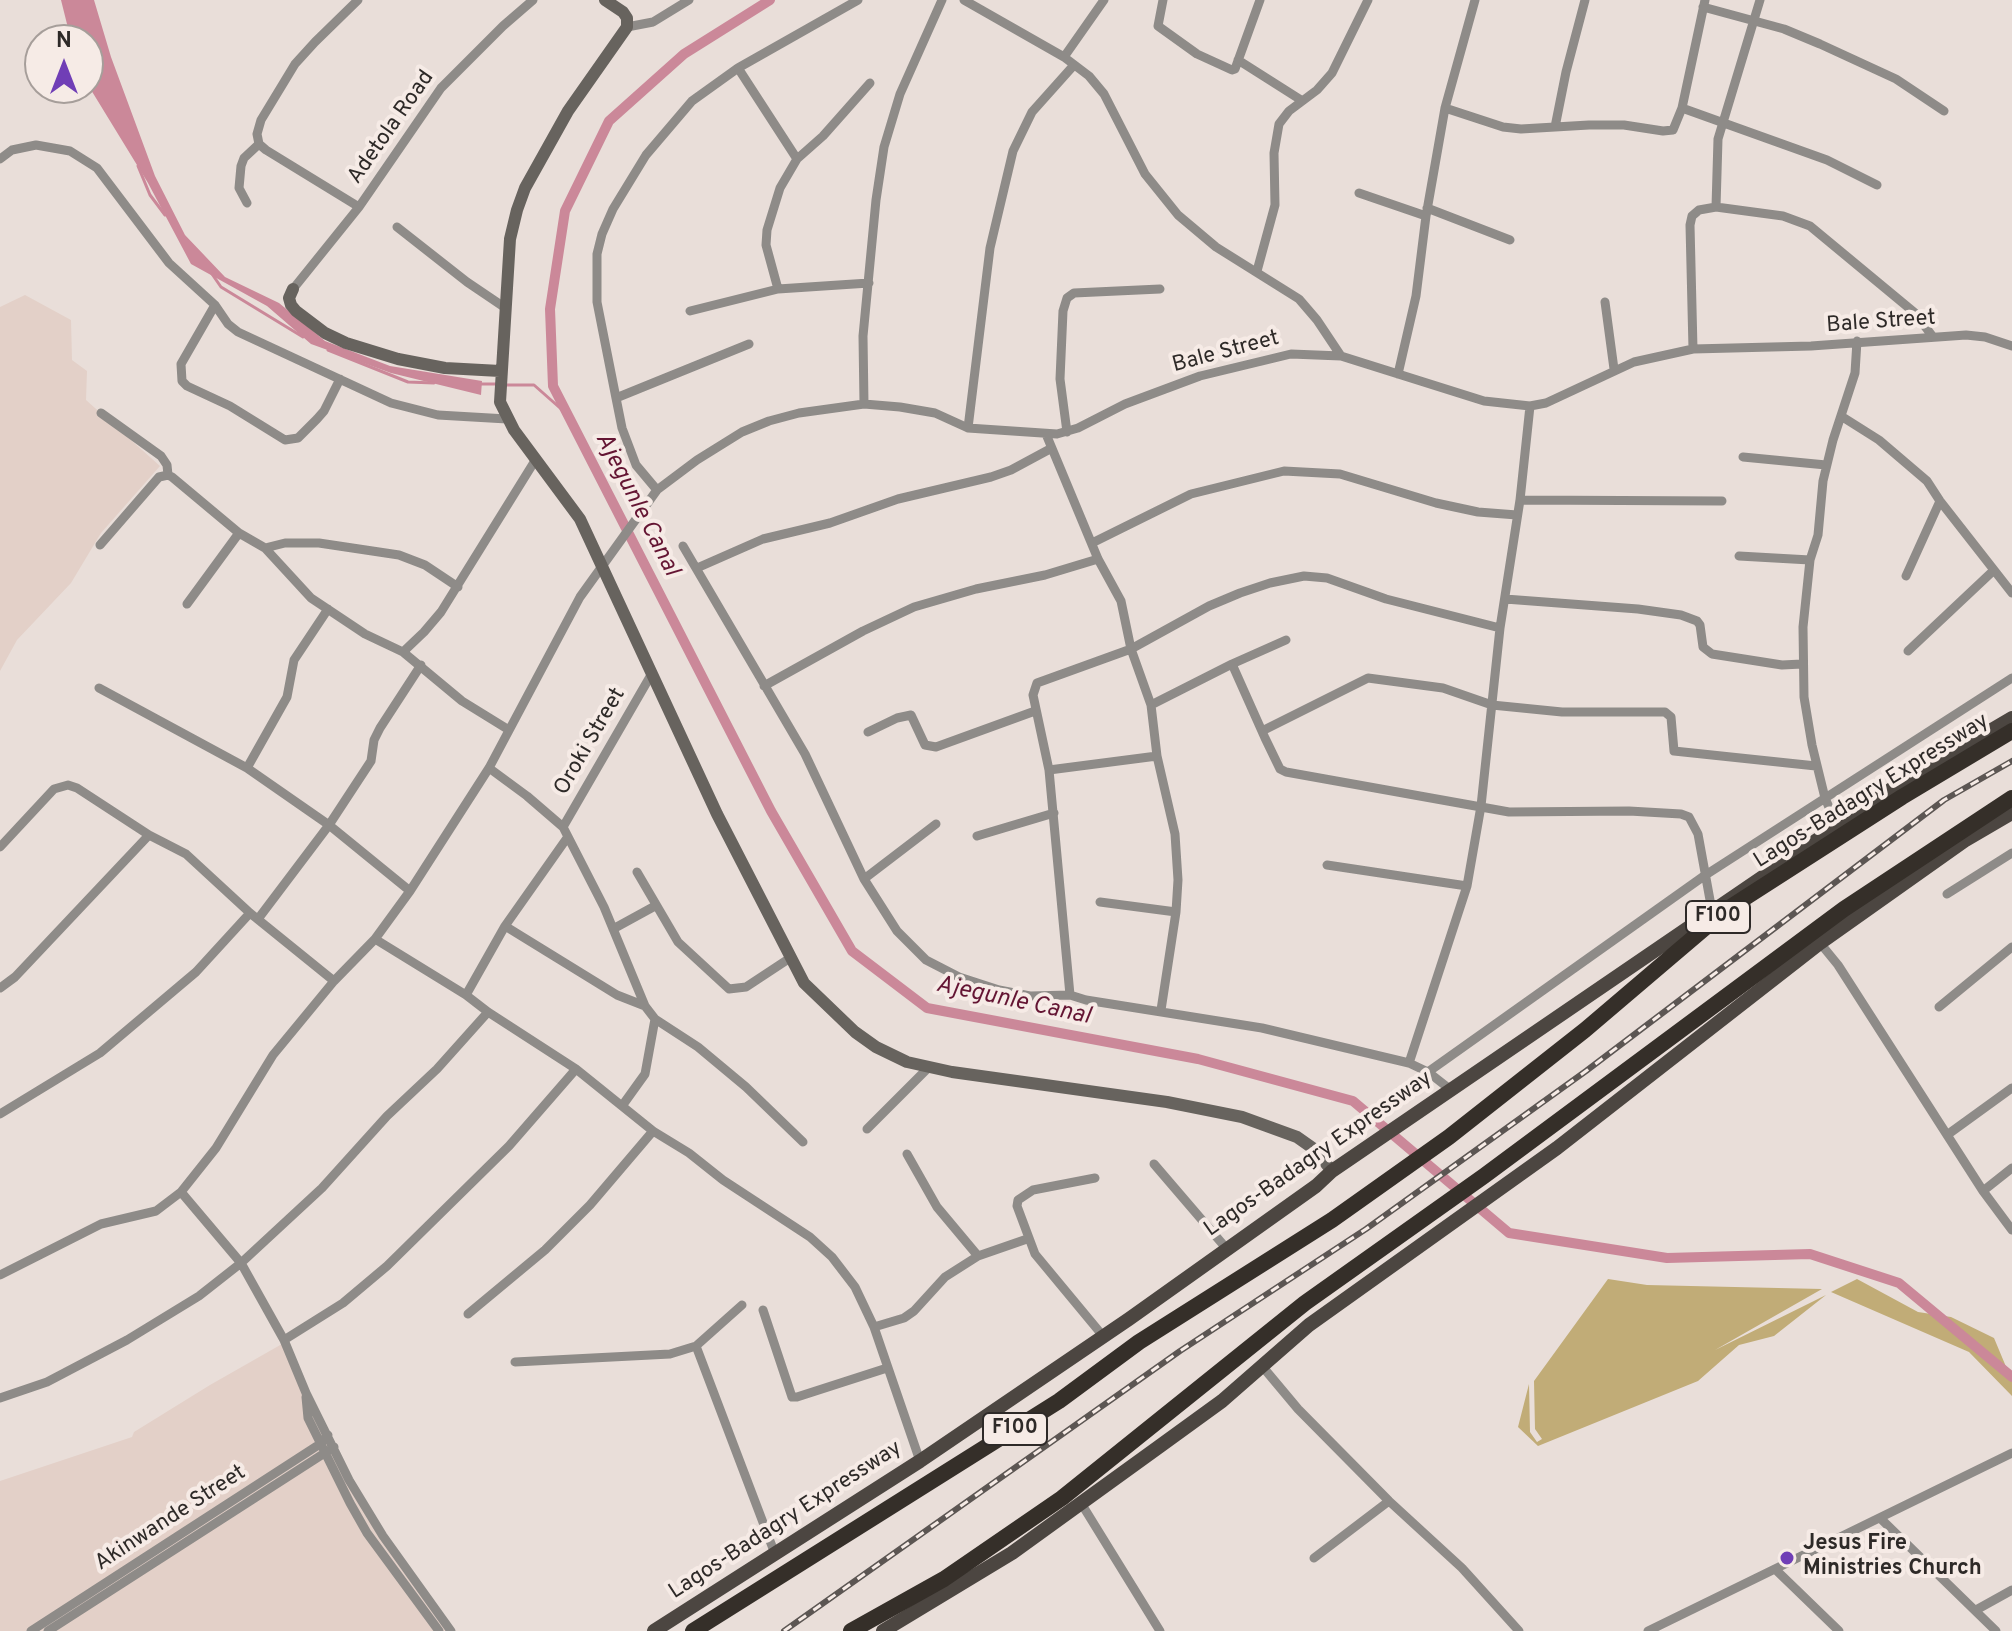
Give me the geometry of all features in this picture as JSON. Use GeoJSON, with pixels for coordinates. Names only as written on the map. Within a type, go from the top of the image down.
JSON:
{"type":"FeatureCollection","features":[{"type":"Feature","properties":{"kind":"highway","name":"Lagos-Badagry Expressway"},"geometry":{"type":"LineString","coordinates":[[693,1631],[1059,1401],[1139,1342],[1332,1220],[1449,1137],[1585,1030],[1726,910],[1889,805],[2012,731]]}},
{"type":"Feature","properties":{"kind":"highway"},"geometry":{"type":"LineString","coordinates":[[851,1631],[944,1579],[1062,1498],[1305,1303],[1484,1176],[1844,909],[2012,798]]}},
{"type":"Feature","properties":{"kind":"main road","name":"Lagos-Badagry Expressway"},"geometry":{"type":"LineString","coordinates":[[654,1631],[920,1461],[1103,1336],[1316,1186],[1332,1171],[1893,788],[2012,718]]}},
{"type":"Feature","properties":{"kind":"main road"},"geometry":{"type":"LineString","coordinates":[[883,1631],[1012,1553],[1222,1401],[1309,1325],[1557,1148],[1820,943],[1964,841],[2010,819]]}},
{"type":"Feature","properties":{"kind":"street"},"geometry":{"type":"LineString","coordinates":[[358,0],[295,64],[261,120],[257,134],[259,144],[359,207]]}},
{"type":"Feature","properties":{"kind":"street","name":"Adetola Road"},"geometry":{"type":"LineString","coordinates":[[293,289],[359,207],[441,88],[533,0]]}},
{"type":"Feature","properties":{"kind":"street"},"geometry":{"type":"LineString","coordinates":[[605,0],[623,12],[627,27],[579,92],[525,188],[510,239],[500,402],[507,419],[580,519],[605,562],[651,675],[717,814],[804,983],[855,1032],[876,1047],[907,1062],[928,1068],[1167,1102],[1242,1117],[1297,1137],[1314,1149],[1332,1171]]}},
{"type":"Feature","properties":{"kind":"street"},"geometry":{"type":"LineString","coordinates":[[627,27],[653,22],[689,0]]}},
{"type":"Feature","properties":{"kind":"street"},"geometry":{"type":"LineString","coordinates":[[657,490],[636,465],[622,428],[597,302],[597,254],[602,234],[613,209],[646,155],[692,101],[738,68],[858,0]]}},
{"type":"Feature","properties":{"kind":"street"},"geometry":{"type":"LineString","coordinates":[[864,404],[863,336],[876,200],[891,119],[914,57],[942,0]]}},
{"type":"Feature","properties":{"kind":"street"},"geometry":{"type":"LineString","coordinates":[[964,0],[1064,57],[1089,76],[1104,94],[1145,174],[1178,215],[1216,247],[1299,299],[1341,356]]}},
{"type":"Feature","properties":{"kind":"street"},"geometry":{"type":"LineString","coordinates":[[1064,57],[1104,0]]}},
{"type":"Feature","properties":{"kind":"street"},"geometry":{"type":"LineString","coordinates":[[1163,0],[1158,26],[1197,54],[1229,69],[1235,69],[1260,0]]}},
{"type":"Feature","properties":{"kind":"street"},"geometry":{"type":"LineString","coordinates":[[1257,271],[1275,205],[1275,136],[1289,111],[1317,90],[1332,73],[1368,0]]}},
{"type":"Feature","properties":{"kind":"street"},"geometry":{"type":"LineString","coordinates":[[1398,374],[1416,296],[1426,212],[1445,108],[1475,0]]}},
{"type":"Feature","properties":{"kind":"street"},"geometry":{"type":"LineString","coordinates":[[1555,127],[1585,0]]}},
{"type":"Feature","properties":{"kind":"street"},"geometry":{"type":"LineString","coordinates":[[1716,207],[1715,174],[1722,121],[1760,0]]}},
{"type":"Feature","properties":{"kind":"street"},"geometry":{"type":"LineString","coordinates":[[1445,108],[1503,127],[1624,125],[1673,130],[1682,108],[1704,4],[1784,29],[1852,58],[1896,79],[1944,111]]}},
{"type":"Feature","properties":{"kind":"street"},"geometry":{"type":"LineString","coordinates":[[1238,60],[1301,100]]}},
{"type":"Feature","properties":{"kind":"street"},"geometry":{"type":"LineString","coordinates":[[968,428],[990,248],[1013,151],[1032,112],[1074,65]]}},
{"type":"Feature","properties":{"kind":"street"},"geometry":{"type":"LineString","coordinates":[[738,68],[797,159]]}},
{"type":"Feature","properties":{"kind":"street"},"geometry":{"type":"LineString","coordinates":[[778,289],[766,245],[767,230],[780,188],[797,159],[823,136],[870,83]]}},
{"type":"Feature","properties":{"kind":"street"},"geometry":{"type":"LineString","coordinates":[[1682,108],[1827,160],[1877,185]]}},
{"type":"Feature","properties":{"kind":"street"},"geometry":{"type":"LineString","coordinates":[[247,203],[239,188],[241,166],[244,158],[259,144]]}},
{"type":"Feature","properties":{"kind":"street"},"geometry":{"type":"LineString","coordinates":[[0,159],[12,150],[36,145],[59,148],[97,168],[169,263],[215,305],[228,324],[238,332],[391,403],[422,412],[507,419]]}},
{"type":"Feature","properties":{"kind":"street"},"geometry":{"type":"LineString","coordinates":[[1359,193],[1510,240]]}},
{"type":"Feature","properties":{"kind":"street"},"geometry":{"type":"LineString","coordinates":[[1693,349],[1690,225],[1692,216],[1699,210],[1716,207],[1783,216],[1810,226],[1915,313],[1933,337]]}},
{"type":"Feature","properties":{"kind":"street"},"geometry":{"type":"LineString","coordinates":[[397,227],[504,307]]}},
{"type":"Feature","properties":{"kind":"street"},"geometry":{"type":"LineString","coordinates":[[690,311],[778,289],[869,283]]}},
{"type":"Feature","properties":{"kind":"street"},"geometry":{"type":"LineString","coordinates":[[293,289],[289,298],[296,311],[325,333],[346,343],[398,359],[500,377]]}},
{"type":"Feature","properties":{"kind":"street"},"geometry":{"type":"LineString","coordinates":[[1067,432],[1060,379],[1063,311],[1067,298],[1074,293],[1160,289]]}},
{"type":"Feature","properties":{"kind":"street"},"geometry":{"type":"LineString","coordinates":[[1605,302],[1614,369]]}},
{"type":"Feature","properties":{"kind":"street"},"geometry":{"type":"LineString","coordinates":[[215,305],[181,364],[182,381],[187,386],[230,406],[277,437],[291,440],[298,438],[324,411],[340,379]]}},
{"type":"Feature","properties":{"kind":"street","name":"Bale Street"},"geometry":{"type":"LineString","coordinates":[[0,1275],[101,1224],[156,1211],[181,1192],[216,1148],[273,1055],[334,981],[375,939],[410,891],[489,768],[566,621],[650,499],[657,490],[720,445],[769,421],[799,413],[864,404],[935,413],[968,428],[1046,434],[1067,432],[1158,391],[1232,367],[1291,354],[1341,356],[1484,401],[1530,406],[1546,403],[1634,362],[1693,349],[1811,346],[1933,337],[1985,337],[2012,346]]}},
{"type":"Feature","properties":{"kind":"street"},"geometry":{"type":"LineString","coordinates":[[1837,826],[1816,766],[1804,697],[1802,664],[1810,560],[1818,535],[1826,465],[1855,373],[1857,341]]}},
{"type":"Feature","properties":{"kind":"street"},"geometry":{"type":"LineString","coordinates":[[616,398],[749,344]]}},
{"type":"Feature","properties":{"kind":"street"},"geometry":{"type":"LineString","coordinates":[[1409,1063],[1467,886],[1481,806],[1500,628],[1520,500],[1530,406]]}},
{"type":"Feature","properties":{"kind":"street"},"geometry":{"type":"LineString","coordinates":[[101,413],[161,456],[167,465],[168,475],[239,533],[265,548],[293,580],[328,609],[365,634],[403,652],[462,701],[509,730]]}},
{"type":"Feature","properties":{"kind":"street"},"geometry":{"type":"LineString","coordinates":[[1841,416],[1879,440],[1927,481],[2012,593]]}},
{"type":"Feature","properties":{"kind":"street"},"geometry":{"type":"LineString","coordinates":[[1046,434],[1098,559],[1121,601],[1131,649],[1151,705],[1157,756],[1175,834],[1178,880],[1161,1010]]}},
{"type":"Feature","properties":{"kind":"street"},"geometry":{"type":"LineString","coordinates":[[697,568],[763,539],[830,523],[898,499],[991,477],[1050,449]]}},
{"type":"Feature","properties":{"kind":"street"},"geometry":{"type":"LineString","coordinates":[[1743,457],[1826,465]]}},
{"type":"Feature","properties":{"kind":"street"},"geometry":{"type":"LineString","coordinates":[[403,652],[424,632],[458,587],[536,459]]}},
{"type":"Feature","properties":{"kind":"street"},"geometry":{"type":"LineString","coordinates":[[1092,543],[1191,494],[1284,471],[1340,474],[1436,503],[1478,512],[1517,515]]}},
{"type":"Feature","properties":{"kind":"street"},"geometry":{"type":"LineString","coordinates":[[100,545],[152,484],[159,477],[168,475]]}},
{"type":"Feature","properties":{"kind":"street"},"geometry":{"type":"LineString","coordinates":[[1520,500],[1722,501]]}},
{"type":"Feature","properties":{"kind":"street"},"geometry":{"type":"LineString","coordinates":[[1906,576],[1940,501]]}},
{"type":"Feature","properties":{"kind":"street"},"geometry":{"type":"LineString","coordinates":[[187,604],[239,533]]}},
{"type":"Feature","properties":{"kind":"street"},"geometry":{"type":"LineString","coordinates":[[265,548],[285,543],[319,543],[399,555],[425,565],[458,587]]}},
{"type":"Feature","properties":{"kind":"street"},"geometry":{"type":"LineString","coordinates":[[683,546],[805,754],[864,879],[897,931],[926,960],[959,977],[999,990],[1030,996],[1070,995],[1326,1041],[1409,1063],[1428,1072],[1451,1090]]}},
{"type":"Feature","properties":{"kind":"street"},"geometry":{"type":"LineString","coordinates":[[1739,556],[1810,560]]}},
{"type":"Feature","properties":{"kind":"street"},"geometry":{"type":"LineString","coordinates":[[764,686],[863,631],[914,607],[1098,559]]}},
{"type":"Feature","properties":{"kind":"street"},"geometry":{"type":"LineString","coordinates":[[1908,651],[1993,571]]}},
{"type":"Feature","properties":{"kind":"street"},"geometry":{"type":"LineString","coordinates":[[1070,995],[1049,770],[1035,711],[1033,688],[1041,680],[1131,649],[1209,606],[1240,593],[1304,576],[1327,578],[1386,599],[1500,628]]}},
{"type":"Feature","properties":{"kind":"street"},"geometry":{"type":"LineString","coordinates":[[1505,599],[1681,615],[1697,621],[1703,647],[1712,654],[1782,665],[1802,664]]}},
{"type":"Feature","properties":{"kind":"street"},"geometry":{"type":"LineString","coordinates":[[247,768],[287,697],[294,660],[328,609]]}},
{"type":"Feature","properties":{"kind":"street"},"geometry":{"type":"LineString","coordinates":[[1151,705],[1286,640]]}},
{"type":"Feature","properties":{"kind":"street"},"geometry":{"type":"LineString","coordinates":[[1232,664],[1280,769],[1286,772],[1509,812],[1681,814],[1694,823],[1712,911]]}},
{"type":"Feature","properties":{"kind":"street"},"geometry":{"type":"LineString","coordinates":[[0,1114],[100,1053],[196,972],[254,916],[329,825],[371,761],[374,740],[380,728],[421,665]]}},
{"type":"Feature","properties":{"kind":"street","name":"Oroki Street"},"geometry":{"type":"LineString","coordinates":[[563,827],[651,675]]}},
{"type":"Feature","properties":{"kind":"street"},"geometry":{"type":"LineString","coordinates":[[1262,731],[1368,678],[1443,688],[1492,705],[1562,712],[1665,712],[1671,717],[1674,751],[1816,766]]}},
{"type":"Feature","properties":{"kind":"street"},"geometry":{"type":"LineString","coordinates":[[1428,1072],[1704,876],[2012,678]]}},
{"type":"Feature","properties":{"kind":"street"},"geometry":{"type":"LineString","coordinates":[[99,688],[247,768],[329,825],[410,891]]}},
{"type":"Feature","properties":{"kind":"street"},"geometry":{"type":"LineString","coordinates":[[868,732],[911,715],[925,745],[936,747],[1035,711]]}},
{"type":"Feature","properties":{"kind":"street"},"geometry":{"type":"LineString","coordinates":[[1049,770],[1157,756]]}},
{"type":"Feature","properties":{"kind":"street"},"geometry":{"type":"LineString","coordinates":[[489,768],[563,827],[613,929],[645,1006],[655,1019],[710,1057],[803,1142]]}},
{"type":"Feature","properties":{"kind":"street"},"geometry":{"type":"LineString","coordinates":[[0,847],[54,789],[68,785],[186,854],[254,916],[334,981]]}},
{"type":"Feature","properties":{"kind":"street"},"geometry":{"type":"LineString","coordinates":[[977,836],[1054,813]]}},
{"type":"Feature","properties":{"kind":"street"},"geometry":{"type":"LineString","coordinates":[[864,879],[936,824]]}},
{"type":"Feature","properties":{"kind":"street"},"geometry":{"type":"LineString","coordinates":[[0,988],[15,977],[149,835]]}},
{"type":"Feature","properties":{"kind":"street"},"geometry":{"type":"LineString","coordinates":[[466,995],[505,926],[567,838]]}},
{"type":"Feature","properties":{"kind":"street"},"geometry":{"type":"LineString","coordinates":[[1947,894],[2012,853]]}},
{"type":"Feature","properties":{"kind":"street"},"geometry":{"type":"LineString","coordinates":[[1327,865],[1467,886]]}},
{"type":"Feature","properties":{"kind":"street"},"geometry":{"type":"LineString","coordinates":[[637,872],[655,906],[686,952],[729,989],[746,987],[790,958]]}},
{"type":"Feature","properties":{"kind":"street"},"geometry":{"type":"LineString","coordinates":[[1100,902],[1176,912]]}},
{"type":"Feature","properties":{"kind":"street"},"geometry":{"type":"LineString","coordinates":[[613,929],[655,906]]}},
{"type":"Feature","properties":{"kind":"street"},"geometry":{"type":"LineString","coordinates":[[505,926],[617,995],[645,1006]]}},
{"type":"Feature","properties":{"kind":"street"},"geometry":{"type":"LineString","coordinates":[[375,939],[576,1069],[653,1131],[810,1237],[845,1272],[874,1327],[920,1461]]}},
{"type":"Feature","properties":{"kind":"street"},"geometry":{"type":"LineString","coordinates":[[1820,943],[1838,965],[1983,1191],[2012,1230]]}},
{"type":"Feature","properties":{"kind":"street"},"geometry":{"type":"LineString","coordinates":[[1939,1007],[2012,947]]}},
{"type":"Feature","properties":{"kind":"street"},"geometry":{"type":"LineString","coordinates":[[0,1398],[47,1382],[127,1340],[199,1296],[241,1263],[322,1188],[488,1012]]}},
{"type":"Feature","properties":{"kind":"street"},"geometry":{"type":"LineString","coordinates":[[622,1106],[645,1074],[655,1019]]}},
{"type":"Feature","properties":{"kind":"street"},"geometry":{"type":"LineString","coordinates":[[867,1129],[928,1068]]}},
{"type":"Feature","properties":{"kind":"street"},"geometry":{"type":"LineString","coordinates":[[284,1340],[343,1303],[387,1266],[509,1146],[576,1069]]}},
{"type":"Feature","properties":{"kind":"street"},"geometry":{"type":"LineString","coordinates":[[1947,1135],[2012,1088]]}},
{"type":"Feature","properties":{"kind":"street"},"geometry":{"type":"LineString","coordinates":[[468,1314],[545,1250],[590,1205],[653,1131]]}},
{"type":"Feature","properties":{"kind":"street"},"geometry":{"type":"LineString","coordinates":[[907,1154],[937,1207],[978,1256]]}},
{"type":"Feature","properties":{"kind":"street"},"geometry":{"type":"LineString","coordinates":[[1154,1164],[1226,1248]]}},
{"type":"Feature","properties":{"kind":"street"},"geometry":{"type":"LineString","coordinates":[[1983,1191],[2012,1168]]}},
{"type":"Feature","properties":{"kind":"street"},"geometry":{"type":"LineString","coordinates":[[1095,1178],[1033,1190],[1024,1194],[1017,1206],[1027,1239],[1045,1267],[1103,1336]]}},
{"type":"Feature","properties":{"kind":"street"},"geometry":{"type":"LineString","coordinates":[[181,1192],[241,1263],[284,1340],[349,1480],[383,1536],[451,1631]]}},
{"type":"Feature","properties":{"kind":"street"},"geometry":{"type":"LineString","coordinates":[[874,1327],[904,1318],[945,1277],[978,1256],[1027,1239]]}},
{"type":"Feature","properties":{"kind":"street"},"geometry":{"type":"LineString","coordinates":[[515,1362],[653,1356],[696,1346],[742,1305]]}},
{"type":"Feature","properties":{"kind":"street"},"geometry":{"type":"LineString","coordinates":[[763,1310],[792,1397],[887,1368]]}},
{"type":"Feature","properties":{"kind":"street"},"geometry":{"type":"LineString","coordinates":[[696,1346],[775,1554]]}},
{"type":"Feature","properties":{"kind":"street"},"geometry":{"type":"LineString","coordinates":[[1262,1366],[1290,1400],[1389,1501],[1462,1568],[1519,1631]]}},
{"type":"Feature","properties":{"kind":"street"},"geometry":{"type":"LineString","coordinates":[[306,1393],[308,1418],[367,1533],[439,1631]]}},
{"type":"Feature","properties":{"kind":"street","name":"Akinwande Street"},"geometry":{"type":"LineString","coordinates":[[48,1631],[322,1448],[328,1435]]}},
{"type":"Feature","properties":{"kind":"street","name":"Akinwande Street"},"geometry":{"type":"LineString","coordinates":[[31,1631],[322,1448],[334,1447]]}},
{"type":"Feature","properties":{"kind":"street"},"geometry":{"type":"LineString","coordinates":[[1648,1631],[2012,1453]]}},
{"type":"Feature","properties":{"kind":"street"},"geometry":{"type":"LineString","coordinates":[[1314,1558],[1389,1501]]}},
{"type":"Feature","properties":{"kind":"street"},"geometry":{"type":"LineString","coordinates":[[1081,1503],[1160,1631]]}},
{"type":"Feature","properties":{"kind":"street"},"geometry":{"type":"LineString","coordinates":[[1880,1518],[1996,1631]]}},
{"type":"Feature","properties":{"kind":"street"},"geometry":{"type":"LineString","coordinates":[[1776,1570],[1839,1631]]}},
{"type":"Feature","properties":{"kind":"street"},"geometry":{"type":"LineString","coordinates":[[1976,1610],[2012,1590]]}},
{"type":"Feature","properties":{"kind":"shaded area"},"geometry":{"type":"Polygon","coordinates":[[[61,0],[94,0],[101,24],[67,24],[61,0]]]}},
{"type":"Feature","properties":{"kind":"shaded area"},"geometry":{"type":"Polygon","coordinates":[[[104,34],[155,176],[185,235],[225,277],[279,303],[325,341],[390,366],[482,381],[481,395],[391,373],[311,344],[267,306],[191,264],[148,183],[100,104],[104,104],[104,34]]]}},
{"type":"Feature","properties":{"kind":"shaded area"},"geometry":{"type":"Polygon","coordinates":[[[25,295],[71,320],[72,360],[87,371],[86,400],[160,466],[101,533],[71,583],[17,640],[0,671],[0,307],[25,295]]]}},
{"type":"Feature","properties":{"kind":"shaded area"},"geometry":{"type":"Polygon","coordinates":[[[1608,1279],[1647,1285],[1822,1289],[1715,1350],[1826,1295],[1774,1336],[1739,1345],[1698,1381],[1538,1446],[1518,1427],[1529,1384],[1530,1432],[1537,1442],[1542,1439],[1535,1429],[1534,1381],[1608,1279]]]}},
{"type":"Feature","properties":{"kind":"shaded area"},"geometry":{"type":"Polygon","coordinates":[[[1857,1279],[1918,1312],[1951,1317],[1994,1338],[2012,1381],[2012,1396],[1969,1352],[1831,1292],[1857,1279]]]}},
{"type":"Feature","properties":{"kind":"shaded area"},"geometry":{"type":"Polygon","coordinates":[[[289,1340],[315,1417],[367,1511],[453,1631],[0,1631],[0,1481],[132,1437],[134,1432],[210,1385],[289,1340]]]}},
{"type":"Feature","properties":{"kind":"waterway","name":"Ajegunle Canal"},"geometry":{"type":"LineString","coordinates":[[770,0],[684,54],[609,121],[565,211],[550,309],[553,386],[771,811],[852,951],[927,1008],[1198,1059],[1353,1101],[1509,1233],[1667,1258],[1810,1254],[1899,1283],[2012,1377]]}},
{"type":"Feature","properties":{"kind":"waterway"},"geometry":{"type":"LineString","coordinates":[[138,166],[150,195],[165,215]]}},
{"type":"Feature","properties":{"kind":"waterway"},"geometry":{"type":"LineString","coordinates":[[212,274],[221,287],[303,337]]}},
{"type":"Feature","properties":{"kind":"waterway"},"geometry":{"type":"LineString","coordinates":[[328,350],[408,382],[434,383]]}},
{"type":"Feature","properties":{"kind":"waterway"},"geometry":{"type":"LineString","coordinates":[[478,384],[498,384]]}},
{"type":"Feature","properties":{"kind":"waterway"},"geometry":{"type":"LineString","coordinates":[[506,385],[534,385],[568,415]]}},
{"type":"Feature","properties":{"kind":"railway"},"geometry":{"type":"LineString","coordinates":[[784,1631],[1180,1351],[1366,1229],[1586,1071],[1944,800],[2012,761]]}},
{"type":"Feature","properties":{"kind":"place","name":"Jesus Fire Ministries Church"},"geometry":{"type":"Point","coordinates":[1787,1558]}}]}
